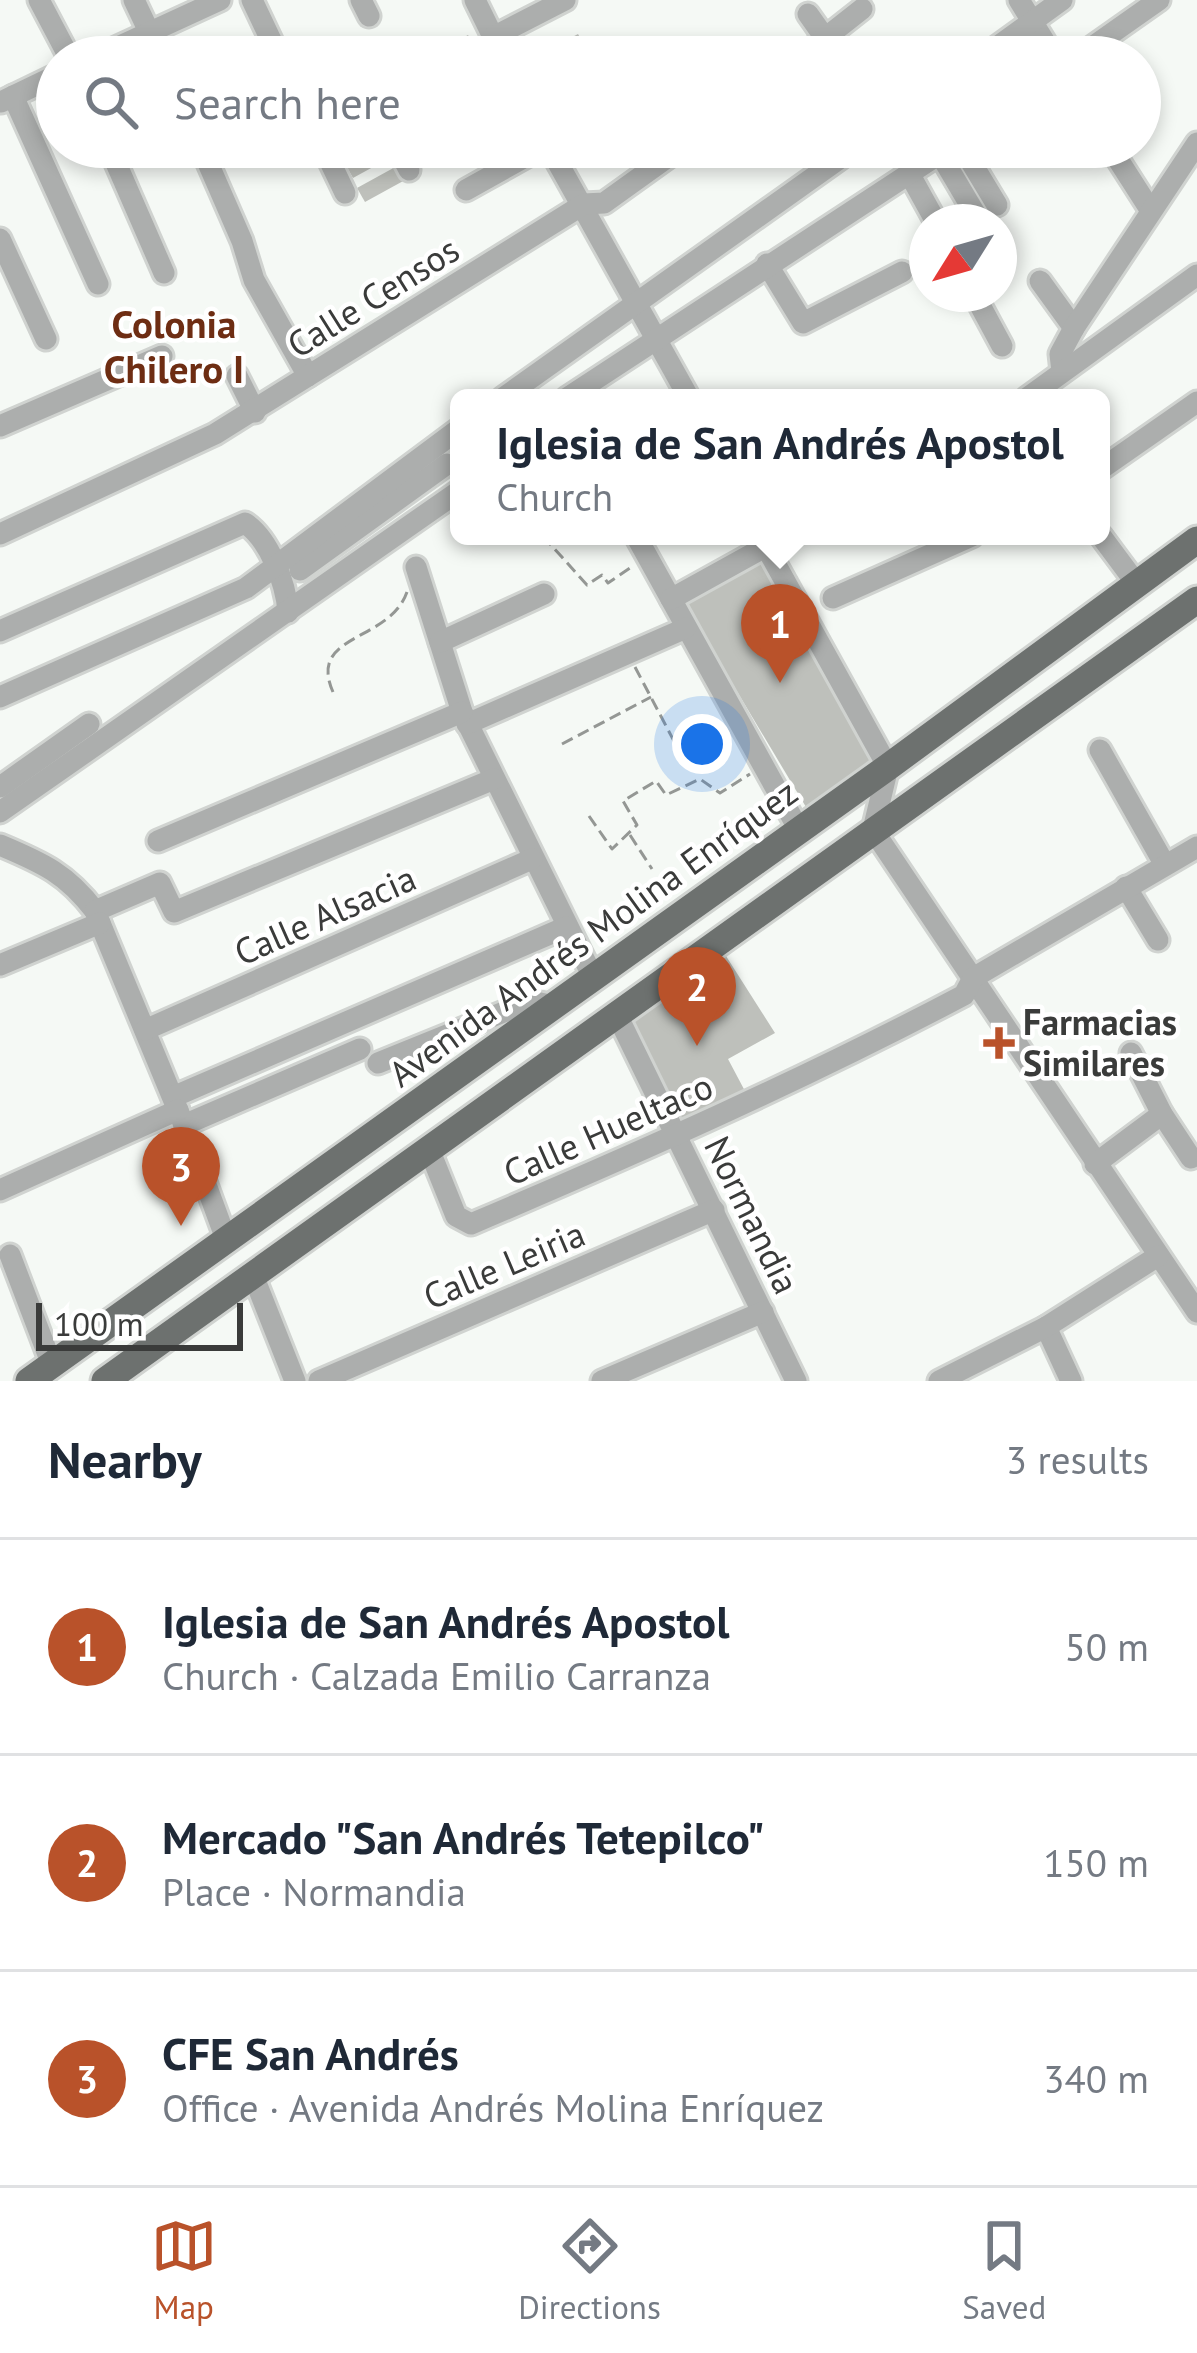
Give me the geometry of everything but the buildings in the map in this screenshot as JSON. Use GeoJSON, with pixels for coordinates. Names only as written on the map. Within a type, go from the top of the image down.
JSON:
{"type":"FeatureCollection","features":[{"type":"Feature","properties":{"kind":"main road","name":"Avenida Andrés Molina Enríquez"},"geometry":{"type":"LineString","coordinates":[[41,1373],[1197,540]]}},
{"type":"Feature","properties":{"kind":"main road"},"geometry":{"type":"LineString","coordinates":[[105,1381],[873,830],[1195,608]]}},
{"type":"Feature","properties":{"kind":"street"},"geometry":{"type":"LineString","coordinates":[[39,0],[58,36]]}},
{"type":"Feature","properties":{"kind":"street"},"geometry":{"type":"LineString","coordinates":[[134,0],[151,36]]}},
{"type":"Feature","properties":{"kind":"street"},"geometry":{"type":"LineString","coordinates":[[143,36],[220,0]]}},
{"type":"Feature","properties":{"kind":"street"},"geometry":{"type":"LineString","coordinates":[[252,0],[269,36]]}},
{"type":"Feature","properties":{"kind":"street"},"geometry":{"type":"LineString","coordinates":[[475,0],[493,36]]}},
{"type":"Feature","properties":{"kind":"street"},"geometry":{"type":"LineString","coordinates":[[514,36],[566,0]]}},
{"type":"Feature","properties":{"kind":"street"},"geometry":{"type":"LineString","coordinates":[[1019,0],[1041,36]]}},
{"type":"Feature","properties":{"kind":"street"},"geometry":{"type":"LineString","coordinates":[[1012,36],[1062,0]]}},
{"type":"Feature","properties":{"kind":"street"},"geometry":{"type":"LineString","coordinates":[[1108,36],[1159,0]]}},
{"type":"Feature","properties":{"kind":"street"},"geometry":{"type":"LineString","coordinates":[[828,36],[862,9]]}},
{"type":"Feature","properties":{"kind":"street"},"geometry":{"type":"LineString","coordinates":[[808,14],[824,36]]}},
{"type":"Feature","properties":{"kind":"street"},"geometry":{"type":"LineString","coordinates":[[36,85],[7,99],[36,158]]}},
{"type":"Feature","properties":{"kind":"street"},"geometry":{"type":"LineString","coordinates":[[1062,372],[1060,354],[1074,328],[1197,143]]}},
{"type":"Feature","properties":{"kind":"street"},"geometry":{"type":"LineString","coordinates":[[41,168],[98,284]]}},
{"type":"Feature","properties":{"kind":"street"},"geometry":{"type":"LineString","coordinates":[[118,168],[164,273]]}},
{"type":"Feature","properties":{"kind":"street"},"geometry":{"type":"LineString","coordinates":[[210,168],[254,280],[308,376]]}},
{"type":"Feature","properties":{"kind":"street"},"geometry":{"type":"LineString","coordinates":[[332,168],[345,194]]}},
{"type":"Feature","properties":{"kind":"street"},"geometry":{"type":"LineString","coordinates":[[466,190],[507,168]]}},
{"type":"Feature","properties":{"kind":"street"},"geometry":{"type":"LineString","coordinates":[[560,168],[684,389]]}},
{"type":"Feature","properties":{"kind":"street","name":"Calle Censos"},"geometry":{"type":"LineString","coordinates":[[0,534],[255,412],[584,204],[604,203],[653,168]]}},
{"type":"Feature","properties":{"kind":"street"},"geometry":{"type":"LineString","coordinates":[[516,389],[826,168]]}},
{"type":"Feature","properties":{"kind":"street"},"geometry":{"type":"LineString","coordinates":[[579,389],[920,168]]}},
{"type":"Feature","properties":{"kind":"street"},"geometry":{"type":"LineString","coordinates":[[957,168],[986,210],[970,168]]}},
{"type":"Feature","properties":{"kind":"street"},"geometry":{"type":"LineString","coordinates":[[1123,168],[1151,211]]}},
{"type":"Feature","properties":{"kind":"street"},"geometry":{"type":"LineString","coordinates":[[910,175],[926,204]]}},
{"type":"Feature","properties":{"kind":"street"},"geometry":{"type":"LineString","coordinates":[[0,239],[46,339]]}},
{"type":"Feature","properties":{"kind":"street"},"geometry":{"type":"LineString","coordinates":[[767,264],[803,323],[902,272]]}},
{"type":"Feature","properties":{"kind":"street"},"geometry":{"type":"LineString","coordinates":[[1039,389],[1197,274]]}},
{"type":"Feature","properties":{"kind":"street"},"geometry":{"type":"LineString","coordinates":[[1040,280],[1074,328]]}},
{"type":"Feature","properties":{"kind":"street"},"geometry":{"type":"LineString","coordinates":[[984,312],[1002,346]]}},
{"type":"Feature","properties":{"kind":"street"},"geometry":{"type":"LineString","coordinates":[[0,426],[162,356]]}},
{"type":"Feature","properties":{"kind":"street"},"geometry":{"type":"LineString","coordinates":[[237,376],[255,412]]}},
{"type":"Feature","properties":{"kind":"street"},"geometry":{"type":"LineString","coordinates":[[1110,463],[1197,402]]}},
{"type":"Feature","properties":{"kind":"street"},"geometry":{"type":"LineString","coordinates":[[0,697],[245,587],[447,462]]}},
{"type":"Feature","properties":{"kind":"street"},"geometry":{"type":"LineString","coordinates":[[0,812],[450,497]]}},
{"type":"Feature","properties":{"kind":"street"},"geometry":{"type":"LineString","coordinates":[[364,511],[386,540]]}},
{"type":"Feature","properties":{"kind":"street"},"geometry":{"type":"LineString","coordinates":[[300,570],[364,511]]}},
{"type":"Feature","properties":{"kind":"street"},"geometry":{"type":"LineString","coordinates":[[0,631],[245,523],[253,527],[276,568],[287,592],[288,611]]}},
{"type":"Feature","properties":{"kind":"street"},"geometry":{"type":"LineString","coordinates":[[640,545],[799,830]]}},
{"type":"Feature","properties":{"kind":"street"},"geometry":{"type":"LineString","coordinates":[[671,599],[757,545]]}},
{"type":"Feature","properties":{"kind":"street"},"geometry":{"type":"LineString","coordinates":[[764,545],[888,767],[873,830],[1197,1312]]}},
{"type":"Feature","properties":{"kind":"street"},"geometry":{"type":"LineString","coordinates":[[833,598],[952,545]]}},
{"type":"Feature","properties":{"kind":"street"},"geometry":{"type":"LineString","coordinates":[[1108,545],[1136,583]]}},
{"type":"Feature","properties":{"kind":"street"},"geometry":{"type":"LineString","coordinates":[[413,574],[465,718],[593,977]]}},
{"type":"Feature","properties":{"kind":"street"},"geometry":{"type":"LineString","coordinates":[[440,642],[544,594]]}},
{"type":"Feature","properties":{"kind":"street"},"geometry":{"type":"LineString","coordinates":[[158,841],[686,628]]}},
{"type":"Feature","properties":{"kind":"street"},"geometry":{"type":"LineString","coordinates":[[0,787],[89,724]]}},
{"type":"Feature","properties":{"kind":"street"},"geometry":{"type":"LineString","coordinates":[[1100,750],[1165,865]]}},
{"type":"Feature","properties":{"kind":"street"},"geometry":{"type":"LineString","coordinates":[[0,964],[160,883],[174,913],[494,779]]}},
{"type":"Feature","properties":{"kind":"street"},"geometry":{"type":"LineString","coordinates":[[0,845],[45,864],[74,883],[98,917],[226,1239]]}},
{"type":"Feature","properties":{"kind":"street","name":"Calle Hueltaco"},"geometry":{"type":"LineString","coordinates":[[429,1149],[457,1216],[471,1224],[677,1137],[841,1059],[964,995],[973,978],[1197,847]]}},
{"type":"Feature","properties":{"kind":"street","name":"Calle Alsacia"},"geometry":{"type":"LineString","coordinates":[[145,1030],[532,860]]}},
{"type":"Feature","properties":{"kind":"street"},"geometry":{"type":"LineString","coordinates":[[1126,887],[1158,940]]}},
{"type":"Feature","properties":{"kind":"street"},"geometry":{"type":"LineString","coordinates":[[0,1190],[566,926]]}},
{"type":"Feature","properties":{"kind":"street"},"geometry":{"type":"LineString","coordinates":[[178,1110],[369,1056],[531,1000],[554,1006]]}},
{"type":"Feature","properties":{"kind":"street","name":"Normandia"},"geometry":{"type":"LineString","coordinates":[[616,1013],[796,1381]]}},
{"type":"Feature","properties":{"kind":"street"},"geometry":{"type":"LineString","coordinates":[[1131,1053],[1191,1158]]}},
{"type":"Feature","properties":{"kind":"street"},"geometry":{"type":"LineString","coordinates":[[1095,1164],[1162,1114]]}},
{"type":"Feature","properties":{"kind":"street","name":"Calle Leiria"},"geometry":{"type":"LineString","coordinates":[[320,1381],[714,1210]]}},
{"type":"Feature","properties":{"kind":"street"},"geometry":{"type":"LineString","coordinates":[[10,1255],[41,1373]]}},
{"type":"Feature","properties":{"kind":"street"},"geometry":{"type":"LineString","coordinates":[[938,1381],[1046,1327],[1158,1256]]}},
{"type":"Feature","properties":{"kind":"street"},"geometry":{"type":"LineString","coordinates":[[253,1275],[295,1381]]}},
{"type":"Feature","properties":{"kind":"street"},"geometry":{"type":"LineString","coordinates":[[602,1381],[763,1312]]}},
{"type":"Feature","properties":{"kind":"street"},"geometry":{"type":"LineString","coordinates":[[1046,1327],[1071,1381]]}},
{"type":"Feature","properties":{"kind":"path"},"geometry":{"type":"LineString","coordinates":[[551,545],[586,585],[602,575],[608,583],[646,557]]}},
{"type":"Feature","properties":{"kind":"path"},"geometry":{"type":"LineString","coordinates":[[333,692],[325,666],[329,655],[377,628],[402,604],[413,574]]}},
{"type":"Feature","properties":{"kind":"path"},"geometry":{"type":"LineString","coordinates":[[628,655],[675,743]]}},
{"type":"Feature","properties":{"kind":"path"},"geometry":{"type":"LineString","coordinates":[[562,744],[651,698]]}},
{"type":"Feature","properties":{"kind":"path"},"geometry":{"type":"LineString","coordinates":[[589,815],[612,849],[637,825],[623,801],[656,781],[665,795],[700,778],[720,793],[761,767]]}},
{"type":"Feature","properties":{"kind":"path"},"geometry":{"type":"LineString","coordinates":[[629,834],[652,869]]}},
{"type":"Feature","properties":{"kind":"place","name":"Iglesia de San Andrés Apostol"},"geometry":{"type":"Point","coordinates":[780,683]}},
{"type":"Feature","properties":{"kind":"place","name":"Farmacias Similares"},"geometry":{"type":"Point","coordinates":[999,1043]}},
{"type":"Feature","properties":{"kind":"place","name":"Mercado \"San Andrés Tetepilco\""},"geometry":{"type":"Point","coordinates":[697,1046]}},
{"type":"Feature","properties":{"kind":"place","name":"CFE San Andrés"},"geometry":{"type":"Point","coordinates":[181,1226]}},
{"type":"Feature","properties":{"kind":"district","name":"Colonia Chilero I"},"geometry":{"type":"Point","coordinates":[174,346]}}]}
